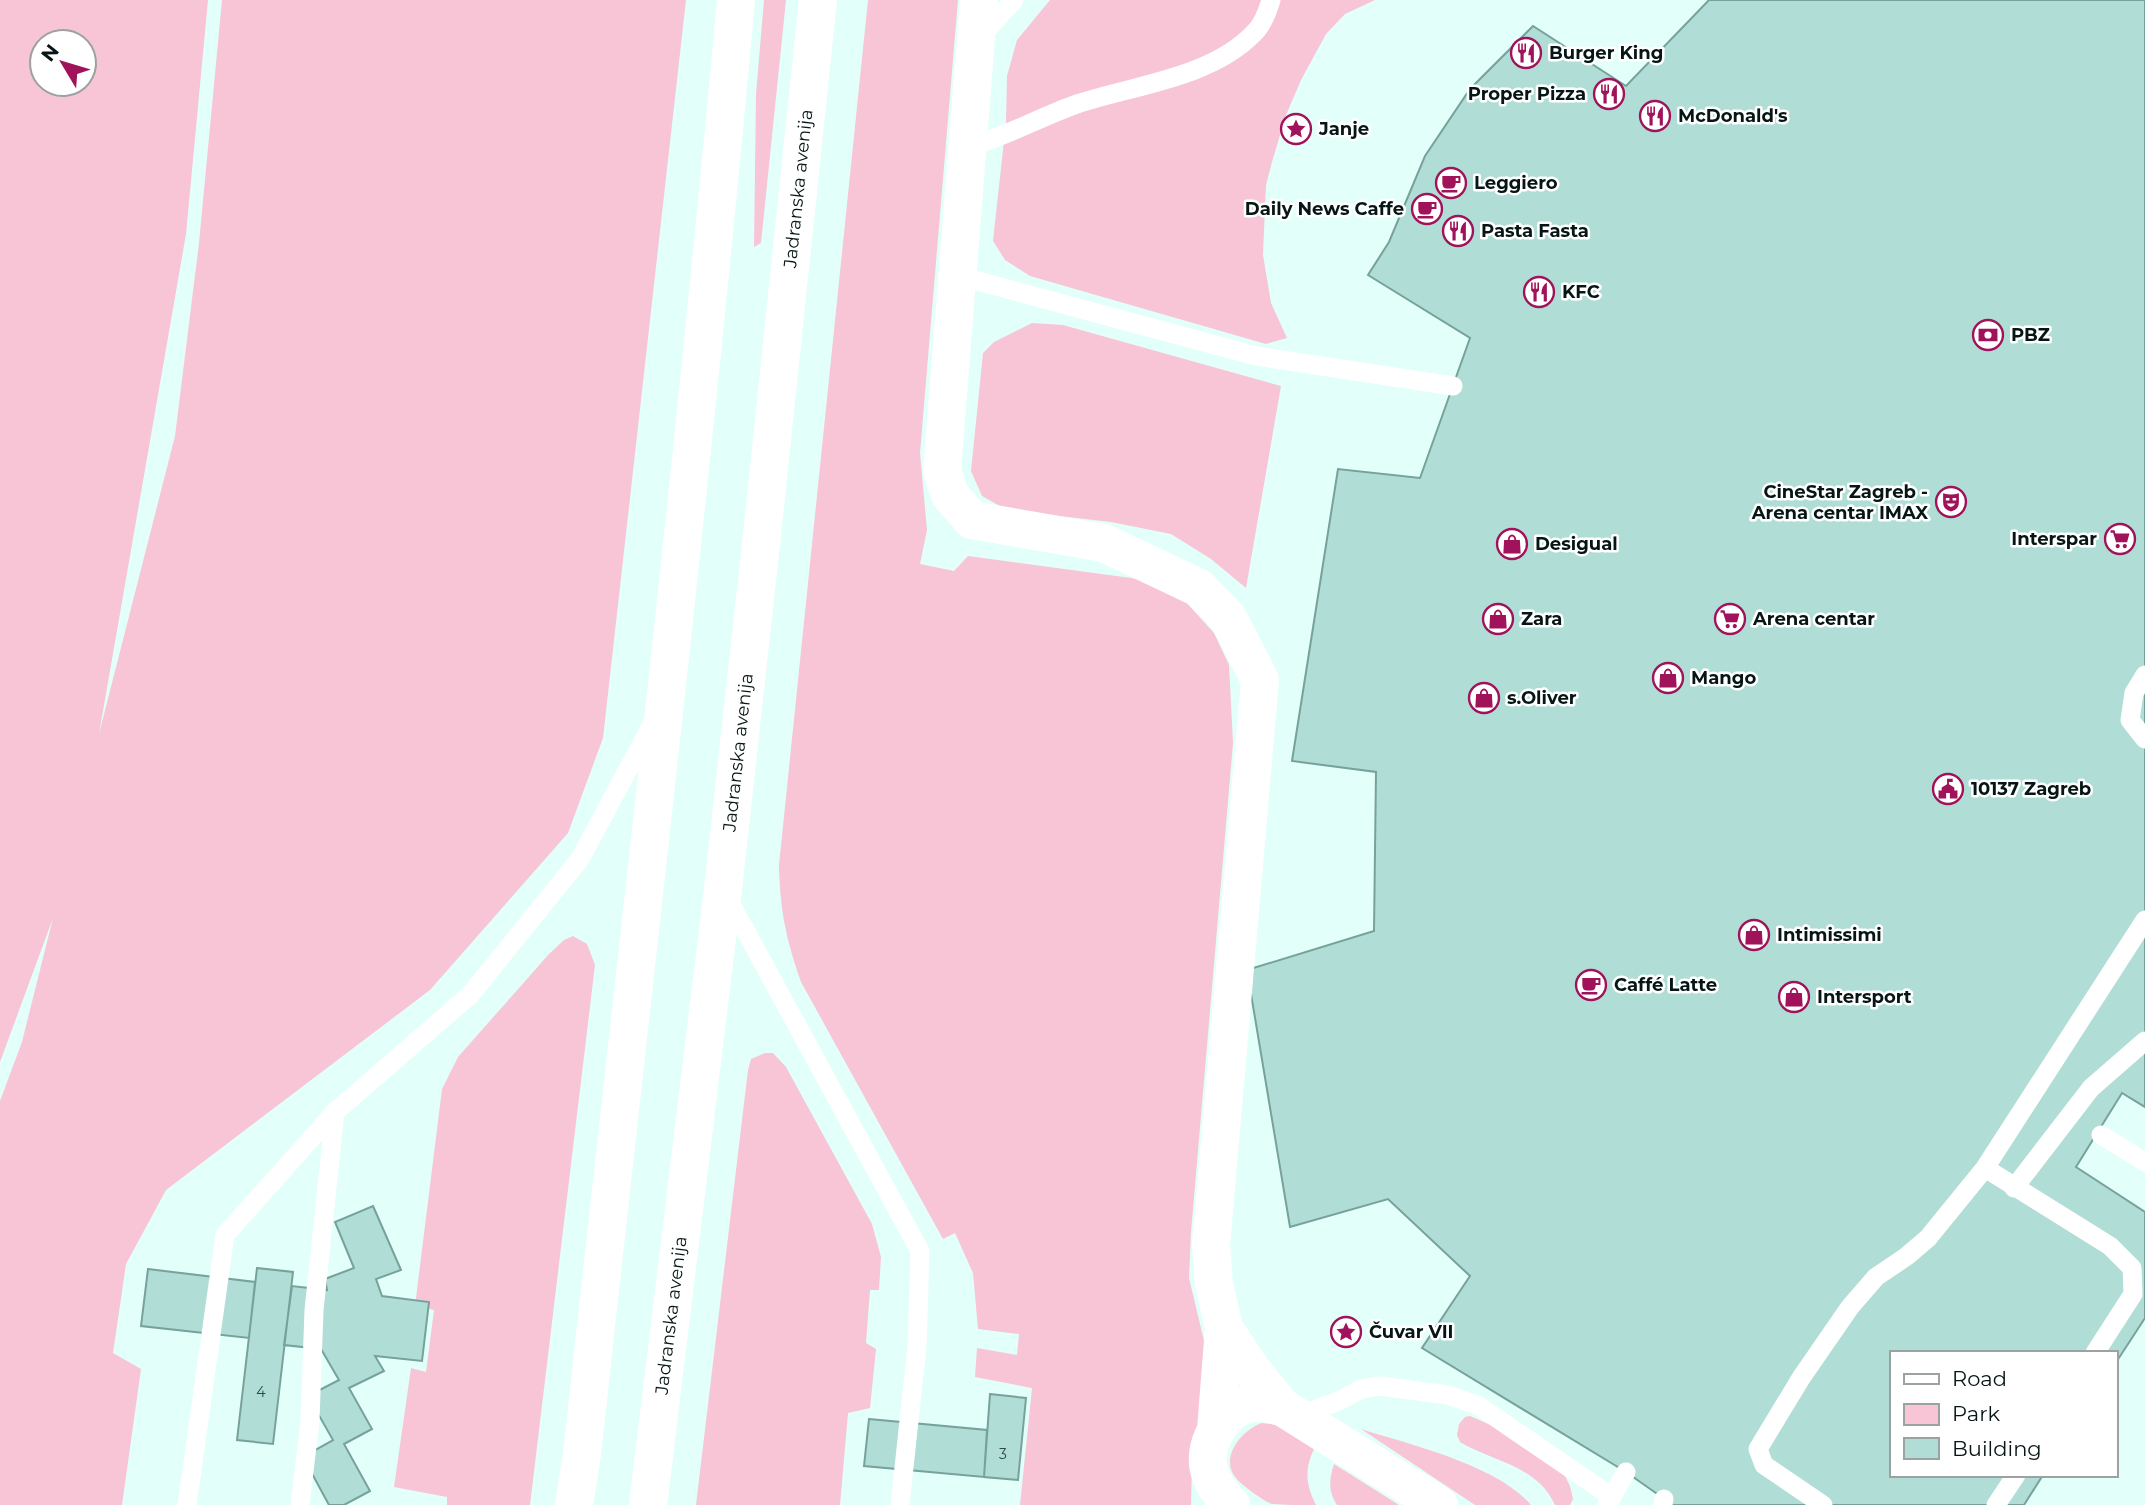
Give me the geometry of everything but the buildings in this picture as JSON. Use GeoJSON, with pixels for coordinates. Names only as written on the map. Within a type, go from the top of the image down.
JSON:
{"type":"FeatureCollection","features":[{"type":"Feature","properties":{"kind":"main road"},"geometry":{"type":"LineString","coordinates":[[574,1505],[584,1440],[664,702],[736,0]]}},
{"type":"Feature","properties":{"kind":"main road","name":"Jadranska avenija"},"geometry":{"type":"LineString","coordinates":[[648,1505],[723,889],[818,0]]}},
{"type":"Feature","properties":{"kind":"main road"},"geometry":{"type":"LineString","coordinates":[[813,43],[830,0]]}},
{"type":"Feature","properties":{"kind":"main road"},"geometry":{"type":"LineString","coordinates":[[979,0],[942,471],[950,495],[972,520],[1104,543],[1199,588],[1228,618],[1259,680],[1211,1245],[1214,1285],[1224,1328],[1216,1429],[1209,1451],[1205,1488],[1218,1492],[1231,1505]]}},
{"type":"Feature","properties":{"kind":"main road"},"geometry":{"type":"LineString","coordinates":[[1224,1328],[1251,1369],[1290,1412]]}},
{"type":"Feature","properties":{"kind":"main road"},"geometry":{"type":"LineString","coordinates":[[1216,1429],[1229,1415],[1245,1405],[1264,1403],[1290,1412],[1439,1505]]}},
{"type":"Feature","properties":{"kind":"lane"},"geometry":{"type":"LineString","coordinates":[[975,42],[1014,0]]}},
{"type":"Feature","properties":{"kind":"lane"},"geometry":{"type":"LineString","coordinates":[[967,148],[997,139],[1076,104],[1174,76],[1224,58],[1256,32],[1271,0]]}},
{"type":"Feature","properties":{"kind":"lane"},"geometry":{"type":"LineString","coordinates":[[959,276],[1256,356],[1453,386]]}},
{"type":"Feature","properties":{"kind":"lane"},"geometry":{"type":"LineString","coordinates":[[2145,675],[2134,693],[2130,720],[2145,739]]}},
{"type":"Feature","properties":{"kind":"lane"},"geometry":{"type":"LineString","coordinates":[[187,1505],[225,1235],[335,1112],[470,995],[580,859],[664,702]]}},
{"type":"Feature","properties":{"kind":"lane"},"geometry":{"type":"LineString","coordinates":[[723,889],[920,1251],[917,1346],[900,1505]]}},
{"type":"Feature","properties":{"kind":"lane"},"geometry":{"type":"LineString","coordinates":[[1823,1505],[1764,1465],[1758,1449],[1801,1378],[1850,1307],[1876,1278],[1928,1238],[1985,1168],[2145,920]]}},
{"type":"Feature","properties":{"kind":"lane"},"geometry":{"type":"LineString","coordinates":[[2014,1188],[2091,1088],[2145,1041]]}},
{"type":"Feature","properties":{"kind":"lane"},"geometry":{"type":"LineString","coordinates":[[300,1505],[310,1421],[314,1310],[335,1112]]}},
{"type":"Feature","properties":{"kind":"lane"},"geometry":{"type":"LineString","coordinates":[[2101,1135],[2145,1162]]}},
{"type":"Feature","properties":{"kind":"lane"},"geometry":{"type":"LineString","coordinates":[[1985,1168],[2110,1246],[2132,1268],[2133,1294],[2096,1351]]}},
{"type":"Feature","properties":{"kind":"lane"},"geometry":{"type":"LineString","coordinates":[[1290,1412],[1339,1401],[1360,1389],[1380,1387],[1448,1395],[1479,1406],[1609,1501],[1626,1472]]}},
{"type":"Feature","properties":{"kind":"lane"},"geometry":{"type":"LineString","coordinates":[[1996,1505],[2015,1477]]}},
{"type":"Feature","properties":{"kind":"green space"},"geometry":{"type":"Polygon","coordinates":[[[0,0],[208,0],[186,234],[99,734],[175,436],[199,243],[222,0],[686,0],[603,738],[568,833],[430,990],[166,1190],[126,1264],[113,1353],[141,1369],[122,1505],[0,1505],[0,1101],[22,1042],[53,918],[0,1062],[0,0]]]}},
{"type":"Feature","properties":{"kind":"green space"},"geometry":{"type":"Polygon","coordinates":[[[764,0],[786,0],[761,243],[754,247],[756,94],[764,0]]]}},
{"type":"Feature","properties":{"kind":"green space"},"geometry":{"type":"Polygon","coordinates":[[[868,0],[958,0],[920,453],[927,530],[920,564],[954,571],[968,556],[1146,580],[1184,600],[1214,633],[1229,665],[1233,743],[1189,1278],[1210,1376],[1192,1463],[1191,1505],[1020,1505],[1032,1388],[975,1377],[977,1348],[1017,1355],[1019,1334],[978,1329],[973,1273],[955,1233],[943,1239],[801,982],[791,952],[781,896],[779,865],[868,0]]]}},
{"type":"Feature","properties":{"kind":"green space"},"geometry":{"type":"Polygon","coordinates":[[[1050,0],[1375,0],[1345,14],[1326,34],[1286,115],[1266,185],[1263,255],[1271,303],[1287,338],[1266,344],[1030,276],[1005,260],[993,241],[1006,122],[1007,76],[1017,40],[1050,0]]]}},
{"type":"Feature","properties":{"kind":"green space"},"geometry":{"type":"Polygon","coordinates":[[[1032,323],[1063,325],[1281,386],[1246,588],[1211,559],[1171,534],[1111,522],[1007,510],[982,496],[971,471],[983,353],[994,342],[1032,323]]]}},
{"type":"Feature","properties":{"kind":"green space"},"geometry":{"type":"Polygon","coordinates":[[[573,936],[587,944],[595,965],[530,1505],[447,1505],[447,1497],[394,1487],[411,1368],[426,1372],[434,1310],[415,1306],[442,1089],[458,1057],[549,954],[564,940],[573,936]]]}},
{"type":"Feature","properties":{"kind":"green space"},"geometry":{"type":"Polygon","coordinates":[[[765,1053],[773,1053],[786,1067],[872,1224],[881,1257],[879,1290],[870,1290],[866,1343],[876,1349],[870,1408],[848,1413],[840,1505],[696,1505],[748,1070],[751,1059],[765,1053]]]}},
{"type":"Feature","properties":{"kind":"green space"},"geometry":{"type":"Polygon","coordinates":[[[1470,1416],[1502,1430],[1564,1474],[1573,1499],[1570,1505],[1555,1505],[1547,1492],[1526,1473],[1460,1442],[1457,1435],[1459,1424],[1465,1417],[1470,1416]]]}},
{"type":"Feature","properties":{"kind":"green space"},"geometry":{"type":"Polygon","coordinates":[[[1262,1423],[1278,1425],[1314,1449],[1308,1477],[1316,1505],[1272,1504],[1251,1491],[1233,1474],[1230,1458],[1233,1450],[1242,1436],[1262,1423]]]}},
{"type":"Feature","properties":{"kind":"green space"},"geometry":{"type":"Polygon","coordinates":[[[1361,1429],[1475,1468],[1497,1478],[1531,1505],[1475,1505],[1361,1429]]]}},
{"type":"Feature","properties":{"kind":"green space"},"geometry":{"type":"Polygon","coordinates":[[[1334,1464],[1399,1505],[1337,1505],[1330,1485],[1334,1464]]]}},
{"type":"Feature","properties":{"kind":"place","name":"Burger King"},"geometry":{"type":"Point","coordinates":[1526,53]}},
{"type":"Feature","properties":{"kind":"place","name":"Proper Pizza"},"geometry":{"type":"Point","coordinates":[1609,94]}},
{"type":"Feature","properties":{"kind":"place","name":"McDonald's"},"geometry":{"type":"Point","coordinates":[1655,116]}},
{"type":"Feature","properties":{"kind":"place","name":"Janje"},"geometry":{"type":"Point","coordinates":[1296,129]}},
{"type":"Feature","properties":{"kind":"place","name":"Leggiero"},"geometry":{"type":"Point","coordinates":[1451,183]}},
{"type":"Feature","properties":{"kind":"place","name":"Daily News Caffe"},"geometry":{"type":"Point","coordinates":[1427,209]}},
{"type":"Feature","properties":{"kind":"place","name":"Pasta Fasta"},"geometry":{"type":"Point","coordinates":[1458,231]}},
{"type":"Feature","properties":{"kind":"place","name":"KFC"},"geometry":{"type":"Point","coordinates":[1539,292]}},
{"type":"Feature","properties":{"kind":"place","name":"PBZ"},"geometry":{"type":"Point","coordinates":[1988,335]}},
{"type":"Feature","properties":{"kind":"place","name":"CineStar Zagreb - Arena centar IMAX"},"geometry":{"type":"Point","coordinates":[1951,502]}},
{"type":"Feature","properties":{"kind":"place","name":"Interspar"},"geometry":{"type":"Point","coordinates":[2120,539]}},
{"type":"Feature","properties":{"kind":"place","name":"Desigual"},"geometry":{"type":"Point","coordinates":[1512,544]}},
{"type":"Feature","properties":{"kind":"place","name":"Zara"},"geometry":{"type":"Point","coordinates":[1498,619]}},
{"type":"Feature","properties":{"kind":"place","name":"Arena centar"},"geometry":{"type":"Point","coordinates":[1730,619]}},
{"type":"Feature","properties":{"kind":"place","name":"Mango"},"geometry":{"type":"Point","coordinates":[1668,678]}},
{"type":"Feature","properties":{"kind":"place","name":"s.Oliver"},"geometry":{"type":"Point","coordinates":[1484,698]}},
{"type":"Feature","properties":{"kind":"place","name":"10137 Zagreb"},"geometry":{"type":"Point","coordinates":[1948,789]}},
{"type":"Feature","properties":{"kind":"place","name":"Intimissimi"},"geometry":{"type":"Point","coordinates":[1754,935]}},
{"type":"Feature","properties":{"kind":"place","name":"Caffé Latte"},"geometry":{"type":"Point","coordinates":[1591,985]}},
{"type":"Feature","properties":{"kind":"place","name":"Intersport"},"geometry":{"type":"Point","coordinates":[1794,997]}},
{"type":"Feature","properties":{"kind":"place","name":"Čuvar VII"},"geometry":{"type":"Point","coordinates":[1346,1332]}}]}
